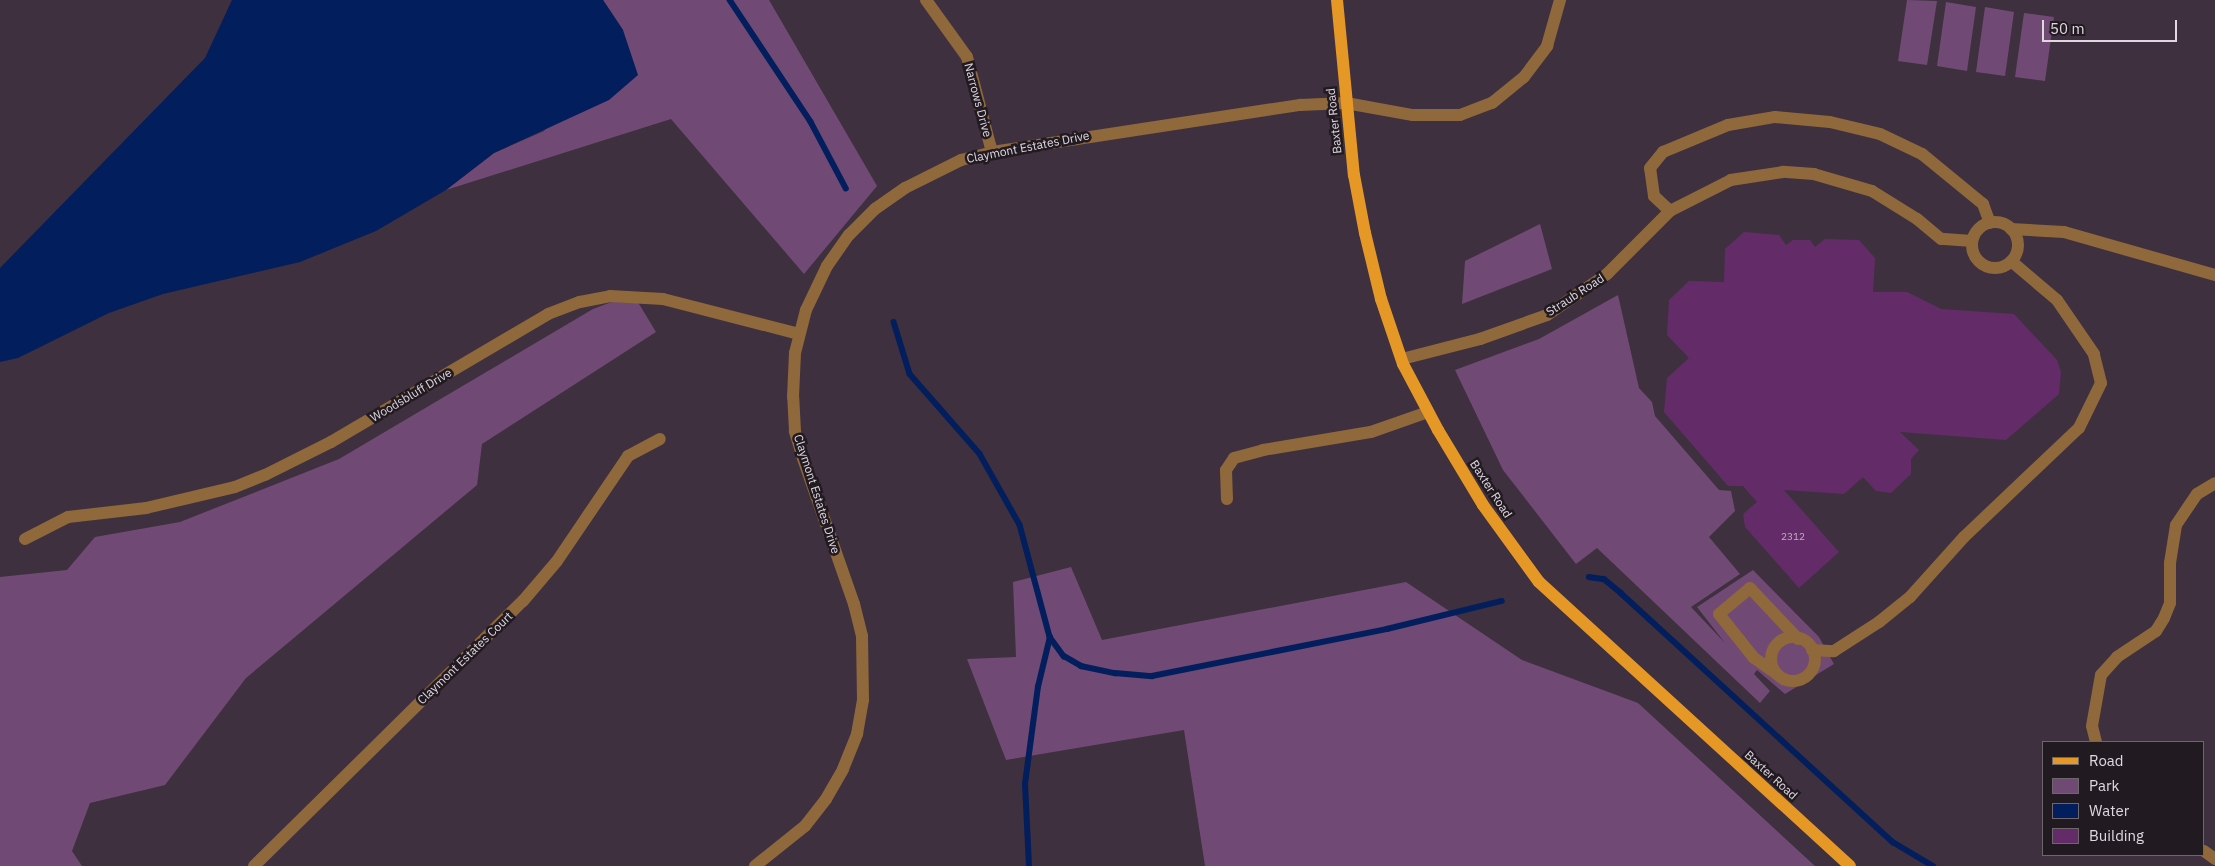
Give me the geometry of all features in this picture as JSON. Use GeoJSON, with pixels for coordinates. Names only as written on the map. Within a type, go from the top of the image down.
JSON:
{"type":"FeatureCollection","features":[{"type":"Feature","properties":{"kind":"main road","name":"Baxter Road"},"geometry":{"type":"LineString","coordinates":[[1337,0],[1354,175],[1365,233],[1381,299],[1402,359],[1428,412],[1484,505],[1539,582],[1850,866]]}},
{"type":"Feature","properties":{"kind":"street","name":"Narrows Drive"},"geometry":{"type":"LineString","coordinates":[[926,0],[967,57],[992,152]]}},
{"type":"Feature","properties":{"kind":"street","name":"Claymont Estates Drive"},"geometry":{"type":"LineString","coordinates":[[755,866],[805,826],[826,799],[843,769],[857,734],[863,700],[862,636],[854,604],[795,431],[794,375],[799,334],[827,266],[849,235],[875,209],[935,172],[960,160],[992,152],[1242,113],[1346,103],[1436,117],[1460,114],[1492,103],[1524,77],[1547,46],[1560,0]]}},
{"type":"Feature","properties":{"kind":"street"},"geometry":{"type":"LineString","coordinates":[[1670,211],[1654,196],[1650,168],[1663,152],[1728,125],[1775,117],[1830,122],[1880,134],[1922,154],[1983,204],[1990,222]]}},
{"type":"Feature","properties":{"kind":"street","name":"Straub Road"},"geometry":{"type":"LineString","coordinates":[[1402,359],[1480,339],[1547,315],[1607,274],[1670,211],[1732,180],[1783,172],[1814,174],[1872,190],[1917,219],[1940,239],[1972,241]]}},
{"type":"Feature","properties":{"kind":"street"},"geometry":{"type":"LineString","coordinates":[[2011,229],[2018,243],[2011,261],[1998,267],[1984,265],[1974,255],[1972,241],[1978,229],[1990,222],[2011,229],[2064,232],[2215,275]]}},
{"type":"Feature","properties":{"kind":"street"},"geometry":{"type":"LineString","coordinates":[[1812,650],[1814,665],[1806,677],[1792,681],[1777,674],[1754,658],[1719,614],[1750,588],[1812,650],[1834,651],[1879,622],[1910,597],[1964,537],[2078,428],[2100,383],[2094,354],[2057,300],[2011,261]]}},
{"type":"Feature","properties":{"kind":"street","name":"Woodsbluff Drive"},"geometry":{"type":"LineString","coordinates":[[25,539],[68,517],[146,508],[226,489],[265,475],[331,442],[548,314],[580,302],[610,296],[664,299],[799,334]]}},
{"type":"Feature","properties":{"kind":"street"},"geometry":{"type":"LineString","coordinates":[[1227,500],[1226,470],[1234,458],[1263,450],[1371,432],[1428,412]]}},
{"type":"Feature","properties":{"kind":"street","name":"Claymont Estates Court"},"geometry":{"type":"LineString","coordinates":[[254,866],[523,601],[557,561],[628,456],[660,439]]}},
{"type":"Feature","properties":{"kind":"street"},"geometry":{"type":"LineString","coordinates":[[2096,741],[2092,726],[2101,675],[2117,657],[2156,631],[2164,618],[2170,603],[2170,564],[2176,525],[2197,494],[2215,482]]}},
{"type":"Feature","properties":{"kind":"street"},"geometry":{"type":"LineString","coordinates":[[1777,674],[1771,657],[1776,646],[1786,638],[1798,638]]}},
{"type":"Feature","properties":{"kind":"green space"},"geometry":{"type":"Polygon","coordinates":[[[603,0],[769,0],[877,186],[804,274],[671,119],[446,190],[494,153],[544,131],[623,30],[603,0]]]}},
{"type":"Feature","properties":{"kind":"green space"},"geometry":{"type":"Polygon","coordinates":[[[1907,0],[1937,1],[1927,65],[1898,61],[1907,0]]]}},
{"type":"Feature","properties":{"kind":"green space"},"geometry":{"type":"Polygon","coordinates":[[[1946,2],[1976,7],[1967,71],[1937,66],[1946,2]]]}},
{"type":"Feature","properties":{"kind":"green space"},"geometry":{"type":"Polygon","coordinates":[[[1985,7],[2014,12],[2005,76],[1976,72],[1985,7]]]}},
{"type":"Feature","properties":{"kind":"green space"},"geometry":{"type":"Polygon","coordinates":[[[2024,13],[2054,17],[2045,81],[2015,77],[2024,13]]]}},
{"type":"Feature","properties":{"kind":"green space"},"geometry":{"type":"Polygon","coordinates":[[[1540,224],[1552,269],[1462,304],[1465,261],[1540,224]]]}},
{"type":"Feature","properties":{"kind":"green space"},"geometry":{"type":"Polygon","coordinates":[[[633,294],[656,332],[482,444],[477,485],[246,678],[165,785],[90,803],[72,851],[82,866],[0,866],[0,577],[67,570],[95,537],[180,522],[339,459],[593,309],[633,294]]]}},
{"type":"Feature","properties":{"kind":"green space"},"geometry":{"type":"Polygon","coordinates":[[[1618,295],[1639,388],[1652,402],[1655,416],[1719,490],[1731,491],[1735,511],[1709,537],[1740,574],[1691,607],[1725,643],[1697,607],[1753,570],[1819,637],[1834,664],[1785,694],[1757,670],[1754,674],[1770,691],[1760,703],[1597,548],[1576,564],[1503,470],[1455,370],[1539,339],[1618,295]]]}},
{"type":"Feature","properties":{"kind":"green space"},"geometry":{"type":"Polygon","coordinates":[[[1071,567],[1102,640],[1406,582],[1522,660],[1638,703],[1815,866],[1205,866],[1184,730],[1006,760],[967,659],[1016,657],[1013,582],[1071,567]]]}},
{"type":"Feature","properties":{"kind":"water"},"geometry":{"type":"Polygon","coordinates":[[[232,0],[603,0],[623,30],[638,75],[609,100],[494,153],[446,190],[376,231],[300,262],[163,294],[109,313],[18,358],[0,362],[0,268],[205,58],[232,0]]]}},
{"type":"Feature","properties":{"kind":"building"},"geometry":{"type":"Polygon","coordinates":[[[1744,232],[1779,235],[1786,245],[1793,240],[1810,240],[1815,247],[1825,239],[1859,240],[1875,258],[1873,292],[1907,292],[1941,309],[2014,314],[2057,360],[2061,372],[2059,394],[2006,440],[1900,432],[1919,450],[1911,459],[1911,474],[1891,493],[1876,491],[1863,477],[1844,494],[1784,490],[1839,552],[1799,588],[1745,527],[1743,514],[1757,502],[1743,486],[1728,486],[1664,412],[1667,378],[1689,358],[1667,335],[1669,300],[1689,281],[1724,282],[1725,249],[1744,232]]]}},
{"type":"Feature","properties":{"kind":"waterway"},"geometry":{"type":"LineString","coordinates":[[730,0],[811,122],[846,188]]}},
{"type":"Feature","properties":{"kind":"waterway"},"geometry":{"type":"LineString","coordinates":[[894,322],[910,374],[980,454],[1020,525],[1050,637],[1064,656],[1081,666],[1115,673],[1152,676],[1387,629],[1502,601]]}},
{"type":"Feature","properties":{"kind":"waterway"},"geometry":{"type":"LineString","coordinates":[[1589,577],[1604,579],[1621,593],[1893,842],[1933,866]]}},
{"type":"Feature","properties":{"kind":"waterway"},"geometry":{"type":"LineString","coordinates":[[1029,866],[1025,784],[1038,687],[1050,637]]}}]}
